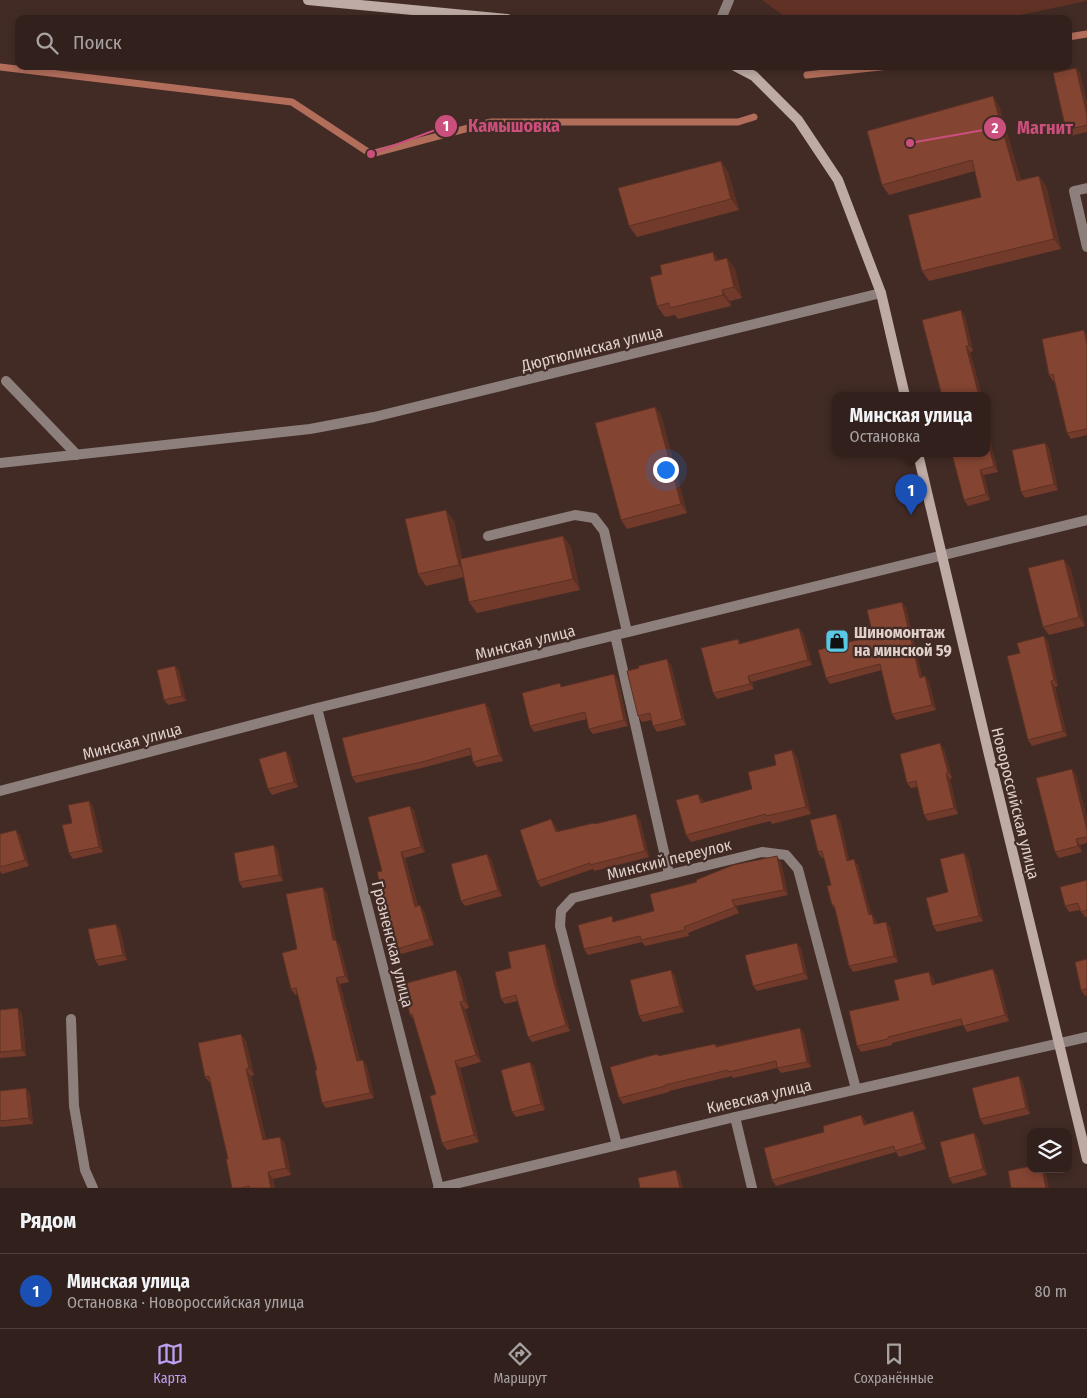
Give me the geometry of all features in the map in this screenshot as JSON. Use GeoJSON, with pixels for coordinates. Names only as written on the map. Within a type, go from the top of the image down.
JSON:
{"type":"FeatureCollection","features":[{"type":"Feature","properties":{"kind":"main road"},"geometry":{"type":"LineString","coordinates":[[308,0],[465,15]]}},
{"type":"Feature","properties":{"kind":"main road"},"geometry":{"type":"LineString","coordinates":[[743,70],[754,76],[798,120],[838,180],[881,293],[904,392]]}},
{"type":"Feature","properties":{"kind":"main road","name":"Новороссийская улица"},"geometry":{"type":"LineString","coordinates":[[919,457],[1087,1159]]}},
{"type":"Feature","properties":{"kind":"street"},"geometry":{"type":"LineString","coordinates":[[722,15],[729,0]]}},
{"type":"Feature","properties":{"kind":"street"},"geometry":{"type":"LineString","coordinates":[[1087,188],[1074,191],[1087,247]]}},
{"type":"Feature","properties":{"kind":"street","name":"Дюртюлинская улица"},"geometry":{"type":"LineString","coordinates":[[0,463],[310,429],[374,417],[881,293]]}},
{"type":"Feature","properties":{"kind":"street"},"geometry":{"type":"LineString","coordinates":[[6,381],[77,455]]}},
{"type":"Feature","properties":{"kind":"street"},"geometry":{"type":"LineString","coordinates":[[488,536],[575,515],[594,518],[604,531],[627,632]]}},
{"type":"Feature","properties":{"kind":"street","name":"Минская улица"},"geometry":{"type":"LineString","coordinates":[[0,791],[317,708],[1087,520]]}},
{"type":"Feature","properties":{"kind":"street"},"geometry":{"type":"LineString","coordinates":[[615,635],[669,874]]}},
{"type":"Feature","properties":{"kind":"street","name":"Грозненская улица"},"geometry":{"type":"LineString","coordinates":[[317,708],[439,1188]]}},
{"type":"Feature","properties":{"kind":"street","name":"Минский переулок"},"geometry":{"type":"LineString","coordinates":[[617,1145],[560,926],[561,911],[572,898],[762,852],[786,855],[798,869],[856,1089]]}},
{"type":"Feature","properties":{"kind":"street"},"geometry":{"type":"LineString","coordinates":[[71,1019],[74,1106],[85,1170],[93,1188]]}},
{"type":"Feature","properties":{"kind":"street","name":"Киевская улица"},"geometry":{"type":"LineString","coordinates":[[439,1188],[735,1117],[1087,1036]]}},
{"type":"Feature","properties":{"kind":"street"},"geometry":{"type":"LineString","coordinates":[[735,1117],[752,1188]]}},
{"type":"Feature","properties":{"kind":"shaded area"},"geometry":{"type":"Polygon","coordinates":[[[762,0],[1087,0],[1019,15],[783,15],[762,0]]]}},
{"type":"Feature","properties":{"kind":"building"},"geometry":{"type":"Polygon","coordinates":[[[1076,68],[1087,115],[1087,125],[1066,130],[1053,73],[1076,68]]]}},
{"type":"Feature","properties":{"kind":"building"},"geometry":{"type":"Polygon","coordinates":[[[993,96],[1017,181],[1039,176],[1054,239],[922,271],[908,215],[981,197],[972,160],[882,185],[867,131],[993,96]]]}},
{"type":"Feature","properties":{"kind":"building"},"geometry":{"type":"Polygon","coordinates":[[[721,161],[731,199],[629,226],[618,188],[721,161]]]}},
{"type":"Feature","properties":{"kind":"building"},"geometry":{"type":"Polygon","coordinates":[[[713,252],[715,261],[727,258],[734,287],[722,290],[723,295],[670,308],[669,303],[657,306],[650,277],[662,274],[660,265],[713,252]]]}},
{"type":"Feature","properties":{"kind":"building"},"geometry":{"type":"Polygon","coordinates":[[[961,310],[969,346],[966,346],[978,392],[941,392],[922,320],[961,310]]]}},
{"type":"Feature","properties":{"kind":"building"},"geometry":{"type":"Polygon","coordinates":[[[1084,330],[1087,345],[1087,429],[1067,433],[1053,374],[1049,375],[1042,339],[1084,330]]]}},
{"type":"Feature","properties":{"kind":"building"},"geometry":{"type":"Polygon","coordinates":[[[655,407],[681,504],[621,520],[595,423],[655,407]]]}},
{"type":"Feature","properties":{"kind":"building"},"geometry":{"type":"Polygon","coordinates":[[[1045,443],[1054,484],[1021,492],[1012,450],[1045,443]]]}},
{"type":"Feature","properties":{"kind":"building"},"geometry":{"type":"Polygon","coordinates":[[[990,450],[994,466],[980,470],[986,494],[964,500],[953,457],[990,457],[990,450]]]}},
{"type":"Feature","properties":{"kind":"building"},"geometry":{"type":"Polygon","coordinates":[[[446,510],[459,565],[418,574],[405,519],[446,510]]]}},
{"type":"Feature","properties":{"kind":"building"},"geometry":{"type":"Polygon","coordinates":[[[563,536],[573,579],[469,602],[460,559],[563,536]]]}},
{"type":"Feature","properties":{"kind":"building"},"geometry":{"type":"Polygon","coordinates":[[[1064,559],[1079,617],[1043,627],[1028,568],[1064,559]]]}},
{"type":"Feature","properties":{"kind":"building"},"geometry":{"type":"Polygon","coordinates":[[[902,602],[920,678],[925,676],[932,705],[892,714],[880,664],[826,678],[818,650],[873,636],[867,610],[902,602]]]}},
{"type":"Feature","properties":{"kind":"building"},"geometry":{"type":"Polygon","coordinates":[[[799,628],[808,660],[748,676],[750,684],[713,693],[701,648],[738,639],[739,644],[799,628]]]}},
{"type":"Feature","properties":{"kind":"building"},"geometry":{"type":"Polygon","coordinates":[[[1044,636],[1054,680],[1051,681],[1063,731],[1028,740],[1007,656],[1020,653],[1017,643],[1044,636]]]}},
{"type":"Feature","properties":{"kind":"building"},"geometry":{"type":"Polygon","coordinates":[[[667,659],[682,719],[653,726],[650,713],[638,716],[627,671],[639,668],[638,666],[667,659]]]}},
{"type":"Feature","properties":{"kind":"building"},"geometry":{"type":"Polygon","coordinates":[[[175,666],[182,696],[164,700],[157,670],[175,666]]]}},
{"type":"Feature","properties":{"kind":"building"},"geometry":{"type":"Polygon","coordinates":[[[614,674],[624,720],[589,729],[585,712],[530,726],[522,693],[560,683],[561,687],[614,674]]]}},
{"type":"Feature","properties":{"kind":"building"},"geometry":{"type":"Polygon","coordinates":[[[485,703],[499,755],[473,762],[470,748],[422,762],[352,777],[342,738],[485,703]]]}},
{"type":"Feature","properties":{"kind":"building"},"geometry":{"type":"Polygon","coordinates":[[[940,743],[948,772],[946,773],[954,808],[924,815],[916,781],[907,783],[900,754],[940,743]]]}},
{"type":"Feature","properties":{"kind":"building"},"geometry":{"type":"Polygon","coordinates":[[[792,750],[806,807],[766,816],[766,814],[686,835],[676,800],[698,794],[701,803],[752,789],[748,772],[776,765],[774,755],[792,750]]]}},
{"type":"Feature","properties":{"kind":"building"},"geometry":{"type":"Polygon","coordinates":[[[286,751],[294,782],[268,789],[259,759],[286,751]]]}},
{"type":"Feature","properties":{"kind":"building"},"geometry":{"type":"Polygon","coordinates":[[[1072,769],[1087,830],[1087,837],[1076,839],[1078,846],[1055,852],[1036,778],[1072,769]]]}},
{"type":"Feature","properties":{"kind":"building"},"geometry":{"type":"Polygon","coordinates":[[[89,801],[99,847],[69,853],[62,825],[72,823],[68,805],[89,801]]]}},
{"type":"Feature","properties":{"kind":"building"},"geometry":{"type":"Polygon","coordinates":[[[410,806],[421,847],[401,852],[415,907],[420,905],[430,939],[397,949],[377,872],[382,871],[368,817],[410,806]]]}},
{"type":"Feature","properties":{"kind":"building"},"geometry":{"type":"Polygon","coordinates":[[[636,814],[645,851],[590,865],[590,863],[537,881],[520,830],[551,819],[556,832],[636,814]]]}},
{"type":"Feature","properties":{"kind":"building"},"geometry":{"type":"Polygon","coordinates":[[[836,814],[847,861],[854,859],[869,915],[872,914],[874,924],[886,922],[894,956],[849,966],[834,905],[832,905],[827,886],[831,885],[822,851],[818,852],[810,820],[836,814]]]}},
{"type":"Feature","properties":{"kind":"building"},"geometry":{"type":"Polygon","coordinates":[[[16,830],[25,860],[0,867],[0,834],[16,830]]]}},
{"type":"Feature","properties":{"kind":"building"},"geometry":{"type":"Polygon","coordinates":[[[274,845],[279,875],[239,882],[234,853],[274,845]]]}},
{"type":"Feature","properties":{"kind":"building"},"geometry":{"type":"Polygon","coordinates":[[[964,853],[979,916],[933,926],[926,898],[948,892],[940,859],[964,853]]]}},
{"type":"Feature","properties":{"kind":"building"},"geometry":{"type":"Polygon","coordinates":[[[487,854],[498,890],[461,901],[451,864],[487,854]]]}},
{"type":"Feature","properties":{"kind":"building"},"geometry":{"type":"Polygon","coordinates":[[[777,856],[784,890],[732,900],[735,907],[684,927],[685,930],[641,940],[640,936],[584,949],[578,925],[612,916],[613,922],[654,911],[650,894],[697,882],[696,880],[733,865],[777,856]]]}},
{"type":"Feature","properties":{"kind":"building"},"geometry":{"type":"Polygon","coordinates":[[[1087,880],[1087,910],[1081,912],[1078,903],[1065,906],[1060,887],[1087,880]]]}},
{"type":"Feature","properties":{"kind":"building"},"geometry":{"type":"Polygon","coordinates":[[[323,887],[333,940],[336,940],[345,976],[336,978],[357,1061],[363,1060],[370,1093],[322,1103],[315,1070],[317,1070],[296,988],[291,989],[282,953],[297,949],[286,894],[323,887]]]}},
{"type":"Feature","properties":{"kind":"building"},"geometry":{"type":"Polygon","coordinates":[[[116,924],[123,955],[95,960],[88,929],[116,924]]]}},
{"type":"Feature","properties":{"kind":"building"},"geometry":{"type":"Polygon","coordinates":[[[797,943],[804,973],[753,986],[745,955],[797,943]]]}},
{"type":"Feature","properties":{"kind":"building"},"geometry":{"type":"Polygon","coordinates":[[[545,944],[566,1025],[528,1037],[516,995],[501,999],[495,972],[511,968],[508,952],[545,944]]]}},
{"type":"Feature","properties":{"kind":"building"},"geometry":{"type":"Polygon","coordinates":[[[1087,959],[1087,989],[1081,990],[1075,962],[1087,959]]]}},
{"type":"Feature","properties":{"kind":"building"},"geometry":{"type":"Polygon","coordinates":[[[993,969],[1005,1015],[963,1026],[961,1019],[857,1046],[849,1011],[899,1000],[894,980],[929,972],[932,985],[993,969]]]}},
{"type":"Feature","properties":{"kind":"building"},"geometry":{"type":"Polygon","coordinates":[[[456,970],[464,1001],[460,1002],[476,1055],[455,1061],[474,1135],[442,1143],[430,1096],[436,1094],[412,1014],[410,1015],[403,984],[456,970]]]}},
{"type":"Feature","properties":{"kind":"building"},"geometry":{"type":"Polygon","coordinates":[[[671,970],[680,1006],[639,1016],[630,980],[671,970]]]}},
{"type":"Feature","properties":{"kind":"building"},"geometry":{"type":"Polygon","coordinates":[[[18,1008],[22,1050],[0,1052],[0,1010],[18,1008]]]}},
{"type":"Feature","properties":{"kind":"building"},"geometry":{"type":"Polygon","coordinates":[[[800,1028],[807,1062],[777,1068],[776,1061],[729,1072],[728,1070],[619,1098],[610,1067],[657,1054],[658,1056],[715,1044],[716,1047],[800,1028]]]}},
{"type":"Feature","properties":{"kind":"building"},"geometry":{"type":"Polygon","coordinates":[[[241,1034],[249,1068],[246,1069],[263,1140],[280,1137],[286,1168],[268,1172],[271,1188],[249,1188],[249,1186],[232,1188],[226,1159],[228,1159],[209,1076],[205,1077],[198,1043],[241,1034]]]}},
{"type":"Feature","properties":{"kind":"building"},"geometry":{"type":"Polygon","coordinates":[[[530,1062],[541,1104],[512,1112],[501,1070],[530,1062]]]}},
{"type":"Feature","properties":{"kind":"building"},"geometry":{"type":"Polygon","coordinates":[[[1019,1076],[1026,1108],[980,1119],[972,1088],[1019,1076]]]}},
{"type":"Feature","properties":{"kind":"building"},"geometry":{"type":"Polygon","coordinates":[[[26,1088],[29,1118],[0,1121],[0,1091],[26,1088]]]}},
{"type":"Feature","properties":{"kind":"building"},"geometry":{"type":"Polygon","coordinates":[[[913,1111],[922,1143],[895,1151],[894,1146],[772,1180],[764,1148],[824,1132],[823,1126],[861,1115],[864,1125],[913,1111]]]}},
{"type":"Feature","properties":{"kind":"building"},"geometry":{"type":"Polygon","coordinates":[[[974,1133],[983,1169],[949,1178],[940,1142],[974,1133]]]}},
{"type":"Feature","properties":{"kind":"building"},"geometry":{"type":"Polygon","coordinates":[[[1027,1167],[1027,1173],[1043,1173],[1046,1188],[1011,1188],[1008,1171],[1027,1167]]]}},
{"type":"Feature","properties":{"kind":"building"},"geometry":{"type":"Polygon","coordinates":[[[676,1170],[680,1188],[640,1188],[638,1178],[676,1170]]]}},
{"type":"Feature","properties":{"kind":"waterway"},"geometry":{"type":"LineString","coordinates":[[1072,36],[1087,34]]}},
{"type":"Feature","properties":{"kind":"waterway"},"geometry":{"type":"LineString","coordinates":[[0,67],[15,69]]}},
{"type":"Feature","properties":{"kind":"waterway"},"geometry":{"type":"LineString","coordinates":[[25,70],[292,102],[371,154],[491,122],[738,122],[754,117]]}},
{"type":"Feature","properties":{"kind":"waterway"},"geometry":{"type":"LineString","coordinates":[[807,75],[853,70]]}},
{"type":"Feature","properties":{"kind":"place","name":"Магнит"},"geometry":{"type":"Point","coordinates":[910,143]}},
{"type":"Feature","properties":{"kind":"place","name":"Камышовка"},"geometry":{"type":"Point","coordinates":[371,154]}},
{"type":"Feature","properties":{"kind":"place","name":"Минская улица"},"geometry":{"type":"Point","coordinates":[911,515]}},
{"type":"Feature","properties":{"kind":"place","name":"Шиномонтаж на минской 59"},"geometry":{"type":"Point","coordinates":[837,641]}}]}
